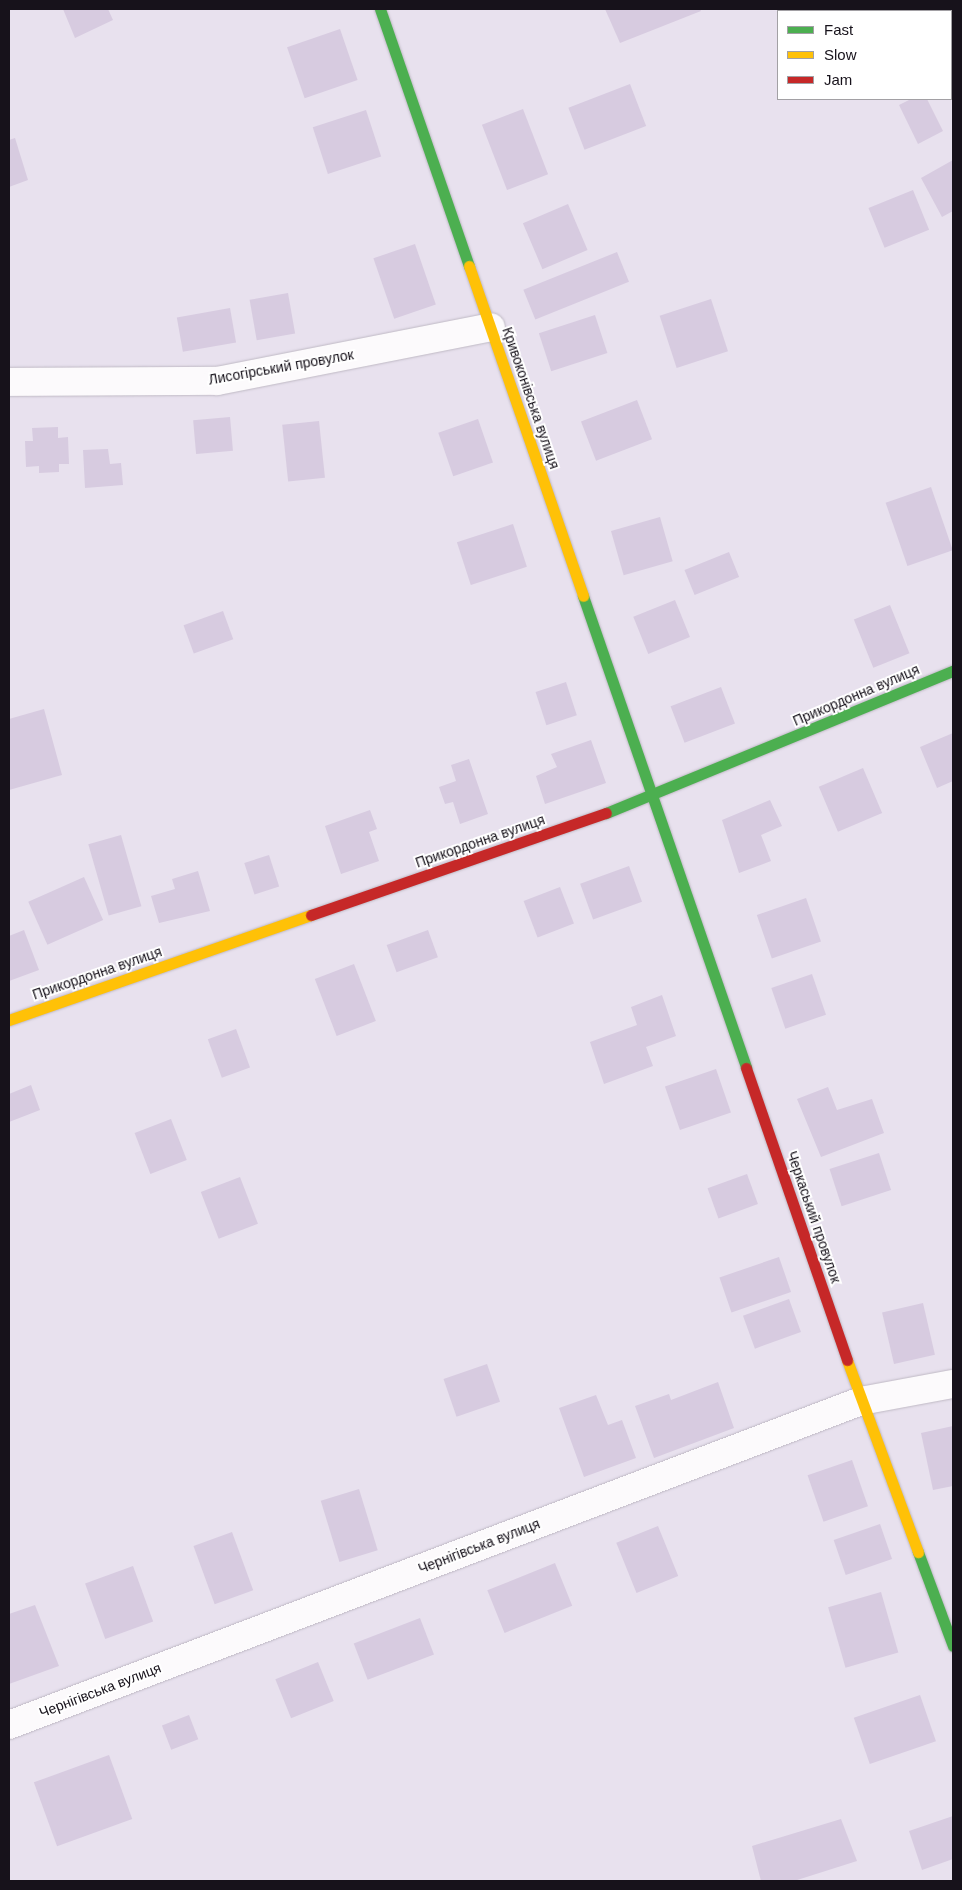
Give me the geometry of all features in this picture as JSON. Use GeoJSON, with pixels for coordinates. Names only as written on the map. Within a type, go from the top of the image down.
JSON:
{"type":"FeatureCollection","features":[{"type":"Feature","properties":{"kind":"street","name":"Кривоконівська вулиця"},"geometry":{"type":"LineString","coordinates":[[380,9],[655,796]]}},
{"type":"Feature","properties":{"kind":"street","name":"Лисогірський провулок"},"geometry":{"type":"LineString","coordinates":[[9,382],[217,381],[491,327]]}},
{"type":"Feature","properties":{"kind":"street","name":"Прикордонна вулиця"},"geometry":{"type":"LineString","coordinates":[[9,1020],[655,796],[953,671]]}},
{"type":"Feature","properties":{"kind":"street","name":"Черкаський провулок"},"geometry":{"type":"LineString","coordinates":[[655,796],[861,1401],[953,1646]]}},
{"type":"Feature","properties":{"kind":"street","name":"Чернігівська вулиця"},"geometry":{"type":"LineString","coordinates":[[9,1725],[861,1401],[953,1384]]}},
{"type":"Feature","properties":{"kind":"building"},"geometry":{"type":"Polygon","coordinates":[[[63,9],[108,9],[113,20],[75,38],[63,9]]]}},
{"type":"Feature","properties":{"kind":"building"},"geometry":{"type":"Polygon","coordinates":[[[605,9],[700,9],[701,11],[620,43],[605,9]]]}},
{"type":"Feature","properties":{"kind":"building"},"geometry":{"type":"Polygon","coordinates":[[[829,9],[868,9],[868,10],[829,9]]]}},
{"type":"Feature","properties":{"kind":"building"},"geometry":{"type":"Polygon","coordinates":[[[340,29],[358,80],[305,98],[287,47],[340,29]]]}},
{"type":"Feature","properties":{"kind":"building"},"geometry":{"type":"Polygon","coordinates":[[[630,84],[646,126],[585,150],[568,108],[630,84]]]}},
{"type":"Feature","properties":{"kind":"building"},"geometry":{"type":"Polygon","coordinates":[[[909,100],[928,100],[943,131],[918,144],[899,105],[909,100]]]}},
{"type":"Feature","properties":{"kind":"building"},"geometry":{"type":"Polygon","coordinates":[[[523,109],[548,174],[507,190],[482,125],[523,109]]]}},
{"type":"Feature","properties":{"kind":"building"},"geometry":{"type":"Polygon","coordinates":[[[366,110],[381,157],[328,174],[313,127],[366,110]]]}},
{"type":"Feature","properties":{"kind":"building"},"geometry":{"type":"Polygon","coordinates":[[[15,138],[28,180],[9,187],[9,140],[15,138]]]}},
{"type":"Feature","properties":{"kind":"building"},"geometry":{"type":"Polygon","coordinates":[[[953,160],[953,211],[942,217],[921,178],[953,160]]]}},
{"type":"Feature","properties":{"kind":"building"},"geometry":{"type":"Polygon","coordinates":[[[913,190],[929,230],[885,248],[868,208],[913,190]]]}},
{"type":"Feature","properties":{"kind":"building"},"geometry":{"type":"Polygon","coordinates":[[[568,204],[588,250],[542,269],[523,223],[568,204]]]}},
{"type":"Feature","properties":{"kind":"building"},"geometry":{"type":"Polygon","coordinates":[[[415,244],[436,305],[394,319],[373,258],[415,244]]]}},
{"type":"Feature","properties":{"kind":"building"},"geometry":{"type":"Polygon","coordinates":[[[617,252],[629,282],[535,320],[523,290],[617,252]]]}},
{"type":"Feature","properties":{"kind":"building"},"geometry":{"type":"Polygon","coordinates":[[[288,293],[295,333],[257,340],[250,300],[288,293]]]}},
{"type":"Feature","properties":{"kind":"building"},"geometry":{"type":"Polygon","coordinates":[[[711,299],[728,351],[677,368],[660,316],[711,299]]]}},
{"type":"Feature","properties":{"kind":"building"},"geometry":{"type":"Polygon","coordinates":[[[230,308],[236,342],[183,352],[177,317],[230,308]]]}},
{"type":"Feature","properties":{"kind":"building"},"geometry":{"type":"Polygon","coordinates":[[[595,315],[607,353],[551,371],[539,333],[595,315]]]}},
{"type":"Feature","properties":{"kind":"building"},"geometry":{"type":"Polygon","coordinates":[[[637,400],[652,439],[596,461],[581,422],[637,400]]]}},
{"type":"Feature","properties":{"kind":"building"},"geometry":{"type":"Polygon","coordinates":[[[230,417],[233,451],[196,454],[193,420],[230,417]]]}},
{"type":"Feature","properties":{"kind":"building"},"geometry":{"type":"Polygon","coordinates":[[[478,419],[493,462],[453,476],[438,433],[478,419]]]}},
{"type":"Feature","properties":{"kind":"building"},"geometry":{"type":"Polygon","coordinates":[[[319,421],[325,478],[288,482],[282,425],[319,421]]]}},
{"type":"Feature","properties":{"kind":"building"},"geometry":{"type":"Polygon","coordinates":[[[58,427],[58,438],[68,437],[69,464],[59,464],[59,472],[39,473],[39,466],[26,467],[25,441],[33,441],[32,428],[58,427]]]}},
{"type":"Feature","properties":{"kind":"building"},"geometry":{"type":"Polygon","coordinates":[[[108,449],[110,464],[121,463],[123,485],[85,488],[83,450],[108,449]]]}},
{"type":"Feature","properties":{"kind":"building"},"geometry":{"type":"Polygon","coordinates":[[[931,487],[953,550],[907,566],[886,503],[931,487]]]}},
{"type":"Feature","properties":{"kind":"building"},"geometry":{"type":"Polygon","coordinates":[[[660,517],[673,561],[624,575],[611,531],[660,517]]]}},
{"type":"Feature","properties":{"kind":"building"},"geometry":{"type":"Polygon","coordinates":[[[513,524],[527,567],[471,585],[457,542],[513,524]]]}},
{"type":"Feature","properties":{"kind":"building"},"geometry":{"type":"Polygon","coordinates":[[[729,552],[739,577],[695,595],[684,570],[729,552]]]}},
{"type":"Feature","properties":{"kind":"building"},"geometry":{"type":"Polygon","coordinates":[[[675,600],[690,637],[648,654],[633,617],[675,600]]]}},
{"type":"Feature","properties":{"kind":"building"},"geometry":{"type":"Polygon","coordinates":[[[890,605],[909,653],[873,668],[854,620],[890,605]]]}},
{"type":"Feature","properties":{"kind":"building"},"geometry":{"type":"Polygon","coordinates":[[[223,611],[233,639],[194,654],[184,625],[223,611]]]}},
{"type":"Feature","properties":{"kind":"building"},"geometry":{"type":"Polygon","coordinates":[[[566,682],[577,715],[546,725],[536,692],[566,682]]]}},
{"type":"Feature","properties":{"kind":"building"},"geometry":{"type":"Polygon","coordinates":[[[721,687],[735,723],[685,743],[671,706],[721,687]]]}},
{"type":"Feature","properties":{"kind":"building"},"geometry":{"type":"Polygon","coordinates":[[[44,709],[62,775],[9,790],[9,719],[44,709]]]}},
{"type":"Feature","properties":{"kind":"building"},"geometry":{"type":"Polygon","coordinates":[[[953,733],[953,781],[937,788],[920,747],[953,733]]]}},
{"type":"Feature","properties":{"kind":"building"},"geometry":{"type":"Polygon","coordinates":[[[591,740],[606,783],[545,804],[536,776],[557,767],[551,754],[591,740]]]}},
{"type":"Feature","properties":{"kind":"building"},"geometry":{"type":"Polygon","coordinates":[[[469,759],[488,814],[460,824],[453,802],[445,804],[439,787],[456,781],[451,765],[469,759]]]}},
{"type":"Feature","properties":{"kind":"building"},"geometry":{"type":"Polygon","coordinates":[[[863,768],[882,813],[838,832],[819,787],[863,768]]]}},
{"type":"Feature","properties":{"kind":"building"},"geometry":{"type":"Polygon","coordinates":[[[770,800],[782,826],[761,835],[771,861],[739,873],[722,820],[770,800]]]}},
{"type":"Feature","properties":{"kind":"building"},"geometry":{"type":"Polygon","coordinates":[[[370,810],[377,829],[369,832],[379,861],[341,874],[325,826],[370,810]]]}},
{"type":"Feature","properties":{"kind":"building"},"geometry":{"type":"Polygon","coordinates":[[[121,835],[141,906],[109,916],[88,844],[121,835]]]}},
{"type":"Feature","properties":{"kind":"building"},"geometry":{"type":"Polygon","coordinates":[[[269,855],[279,886],[254,894],[244,863],[269,855]]]}},
{"type":"Feature","properties":{"kind":"building"},"geometry":{"type":"Polygon","coordinates":[[[629,866],[642,902],[593,919],[580,884],[629,866]]]}},
{"type":"Feature","properties":{"kind":"building"},"geometry":{"type":"Polygon","coordinates":[[[198,871],[210,911],[159,923],[151,896],[175,889],[172,879],[198,871]]]}},
{"type":"Feature","properties":{"kind":"building"},"geometry":{"type":"Polygon","coordinates":[[[84,877],[103,920],[47,945],[28,902],[84,877]]]}},
{"type":"Feature","properties":{"kind":"building"},"geometry":{"type":"Polygon","coordinates":[[[560,887],[574,923],[538,937],[524,901],[560,887]]]}},
{"type":"Feature","properties":{"kind":"building"},"geometry":{"type":"Polygon","coordinates":[[[806,898],[821,941],[772,958],[757,915],[806,898]]]}},
{"type":"Feature","properties":{"kind":"building"},"geometry":{"type":"Polygon","coordinates":[[[24,930],[39,970],[9,981],[9,936],[24,930]]]}},
{"type":"Feature","properties":{"kind":"building"},"geometry":{"type":"Polygon","coordinates":[[[428,930],[438,957],[397,972],[387,945],[428,930]]]}},
{"type":"Feature","properties":{"kind":"building"},"geometry":{"type":"Polygon","coordinates":[[[354,964],[376,1021],[337,1036],[315,979],[354,964]]]}},
{"type":"Feature","properties":{"kind":"building"},"geometry":{"type":"Polygon","coordinates":[[[812,974],[826,1015],[785,1029],[771,988],[812,974]]]}},
{"type":"Feature","properties":{"kind":"building"},"geometry":{"type":"Polygon","coordinates":[[[662,995],[676,1036],[646,1047],[653,1066],[604,1084],[590,1042],[637,1025],[631,1007],[662,995]]]}},
{"type":"Feature","properties":{"kind":"building"},"geometry":{"type":"Polygon","coordinates":[[[236,1029],[250,1068],[222,1078],[208,1039],[236,1029]]]}},
{"type":"Feature","properties":{"kind":"building"},"geometry":{"type":"Polygon","coordinates":[[[716,1069],[731,1112],[680,1130],[665,1087],[716,1069]]]}},
{"type":"Feature","properties":{"kind":"building"},"geometry":{"type":"Polygon","coordinates":[[[31,1085],[40,1110],[9,1122],[9,1094],[31,1085]]]}},
{"type":"Feature","properties":{"kind":"building"},"geometry":{"type":"Polygon","coordinates":[[[828,1087],[837,1110],[872,1099],[884,1133],[821,1157],[797,1099],[828,1087]]]}},
{"type":"Feature","properties":{"kind":"building"},"geometry":{"type":"Polygon","coordinates":[[[171,1119],[187,1160],[150,1174],[135,1133],[171,1119]]]}},
{"type":"Feature","properties":{"kind":"building"},"geometry":{"type":"Polygon","coordinates":[[[879,1153],[891,1190],[842,1206],[830,1169],[879,1153]]]}},
{"type":"Feature","properties":{"kind":"building"},"geometry":{"type":"Polygon","coordinates":[[[747,1174],[758,1204],[718,1218],[708,1188],[747,1174]]]}},
{"type":"Feature","properties":{"kind":"building"},"geometry":{"type":"Polygon","coordinates":[[[240,1177],[258,1224],[219,1239],[201,1192],[240,1177]]]}},
{"type":"Feature","properties":{"kind":"building"},"geometry":{"type":"Polygon","coordinates":[[[779,1257],[791,1292],[731,1312],[719,1278],[779,1257]]]}},
{"type":"Feature","properties":{"kind":"building"},"geometry":{"type":"Polygon","coordinates":[[[789,1299],[801,1332],[755,1349],[743,1316],[789,1299]]]}},
{"type":"Feature","properties":{"kind":"building"},"geometry":{"type":"Polygon","coordinates":[[[923,1303],[935,1355],[894,1364],[882,1312],[923,1303]]]}},
{"type":"Feature","properties":{"kind":"building"},"geometry":{"type":"Polygon","coordinates":[[[487,1364],[500,1402],[457,1417],[444,1379],[487,1364]]]}},
{"type":"Feature","properties":{"kind":"building"},"geometry":{"type":"Polygon","coordinates":[[[718,1382],[734,1428],[654,1458],[635,1406],[669,1394],[671,1400],[718,1382]]]}},
{"type":"Feature","properties":{"kind":"building"},"geometry":{"type":"Polygon","coordinates":[[[596,1395],[608,1425],[622,1420],[636,1458],[584,1477],[559,1408],[596,1395]]]}},
{"type":"Feature","properties":{"kind":"building"},"geometry":{"type":"Polygon","coordinates":[[[953,1426],[953,1486],[933,1490],[921,1433],[953,1426]]]}},
{"type":"Feature","properties":{"kind":"building"},"geometry":{"type":"Polygon","coordinates":[[[852,1460],[868,1506],[824,1522],[808,1475],[852,1460]]]}},
{"type":"Feature","properties":{"kind":"building"},"geometry":{"type":"Polygon","coordinates":[[[359,1489],[378,1550],[339,1562],[321,1501],[359,1489]]]}},
{"type":"Feature","properties":{"kind":"building"},"geometry":{"type":"Polygon","coordinates":[[[880,1524],[892,1559],[846,1575],[834,1540],[880,1524]]]}},
{"type":"Feature","properties":{"kind":"building"},"geometry":{"type":"Polygon","coordinates":[[[658,1526],[678,1576],[637,1593],[616,1543],[658,1526]]]}},
{"type":"Feature","properties":{"kind":"building"},"geometry":{"type":"Polygon","coordinates":[[[232,1532],[253,1590],[215,1604],[193,1546],[232,1532]]]}},
{"type":"Feature","properties":{"kind":"building"},"geometry":{"type":"Polygon","coordinates":[[[555,1563],[572,1606],[505,1633],[487,1590],[555,1563]]]}},
{"type":"Feature","properties":{"kind":"building"},"geometry":{"type":"Polygon","coordinates":[[[133,1566],[153,1621],[105,1639],[85,1583],[133,1566]]]}},
{"type":"Feature","properties":{"kind":"building"},"geometry":{"type":"Polygon","coordinates":[[[881,1592],[898,1653],[845,1668],[828,1607],[881,1592]]]}},
{"type":"Feature","properties":{"kind":"building"},"geometry":{"type":"Polygon","coordinates":[[[35,1605],[59,1666],[9,1684],[9,1614],[35,1605]]]}},
{"type":"Feature","properties":{"kind":"building"},"geometry":{"type":"Polygon","coordinates":[[[420,1618],[434,1654],[368,1680],[354,1643],[420,1618]]]}},
{"type":"Feature","properties":{"kind":"building"},"geometry":{"type":"Polygon","coordinates":[[[318,1662],[334,1701],[291,1718],[275,1679],[318,1662]]]}},
{"type":"Feature","properties":{"kind":"building"},"geometry":{"type":"Polygon","coordinates":[[[920,1695],[936,1741],[870,1764],[854,1718],[920,1695]]]}},
{"type":"Feature","properties":{"kind":"building"},"geometry":{"type":"Polygon","coordinates":[[[189,1715],[198,1739],[171,1750],[162,1725],[189,1715]]]}},
{"type":"Feature","properties":{"kind":"building"},"geometry":{"type":"Polygon","coordinates":[[[109,1755],[132,1819],[57,1846],[34,1782],[109,1755]]]}},
{"type":"Feature","properties":{"kind":"building"},"geometry":{"type":"Polygon","coordinates":[[[953,1816],[953,1859],[922,1870],[909,1831],[953,1816]]]}},
{"type":"Feature","properties":{"kind":"building"},"geometry":{"type":"Polygon","coordinates":[[[841,1819],[857,1861],[794,1881],[761,1881],[752,1846],[841,1819]]]}},
{"type":"Feature","properties":{"kind":"traffic: fast"},"geometry":{"type":"LineString","coordinates":[[380,9],[469,266]]}},
{"type":"Feature","properties":{"kind":"traffic: fast"},"geometry":{"type":"LineString","coordinates":[[583,596],[746,1068]]}},
{"type":"Feature","properties":{"kind":"traffic: fast"},"geometry":{"type":"LineString","coordinates":[[606,813],[953,671]]}},
{"type":"Feature","properties":{"kind":"traffic: fast"},"geometry":{"type":"LineString","coordinates":[[918,1552],[953,1646]]}},
{"type":"Feature","properties":{"kind":"traffic: slow"},"geometry":{"type":"LineString","coordinates":[[469,266],[583,596]]}},
{"type":"Feature","properties":{"kind":"traffic: slow"},"geometry":{"type":"LineString","coordinates":[[9,1020],[311,915]]}},
{"type":"Feature","properties":{"kind":"traffic: slow"},"geometry":{"type":"LineString","coordinates":[[847,1360],[918,1552]]}},
{"type":"Feature","properties":{"kind":"traffic: jam"},"geometry":{"type":"LineString","coordinates":[[311,915],[606,813]]}},
{"type":"Feature","properties":{"kind":"traffic: jam"},"geometry":{"type":"LineString","coordinates":[[746,1068],[847,1360]]}}]}
